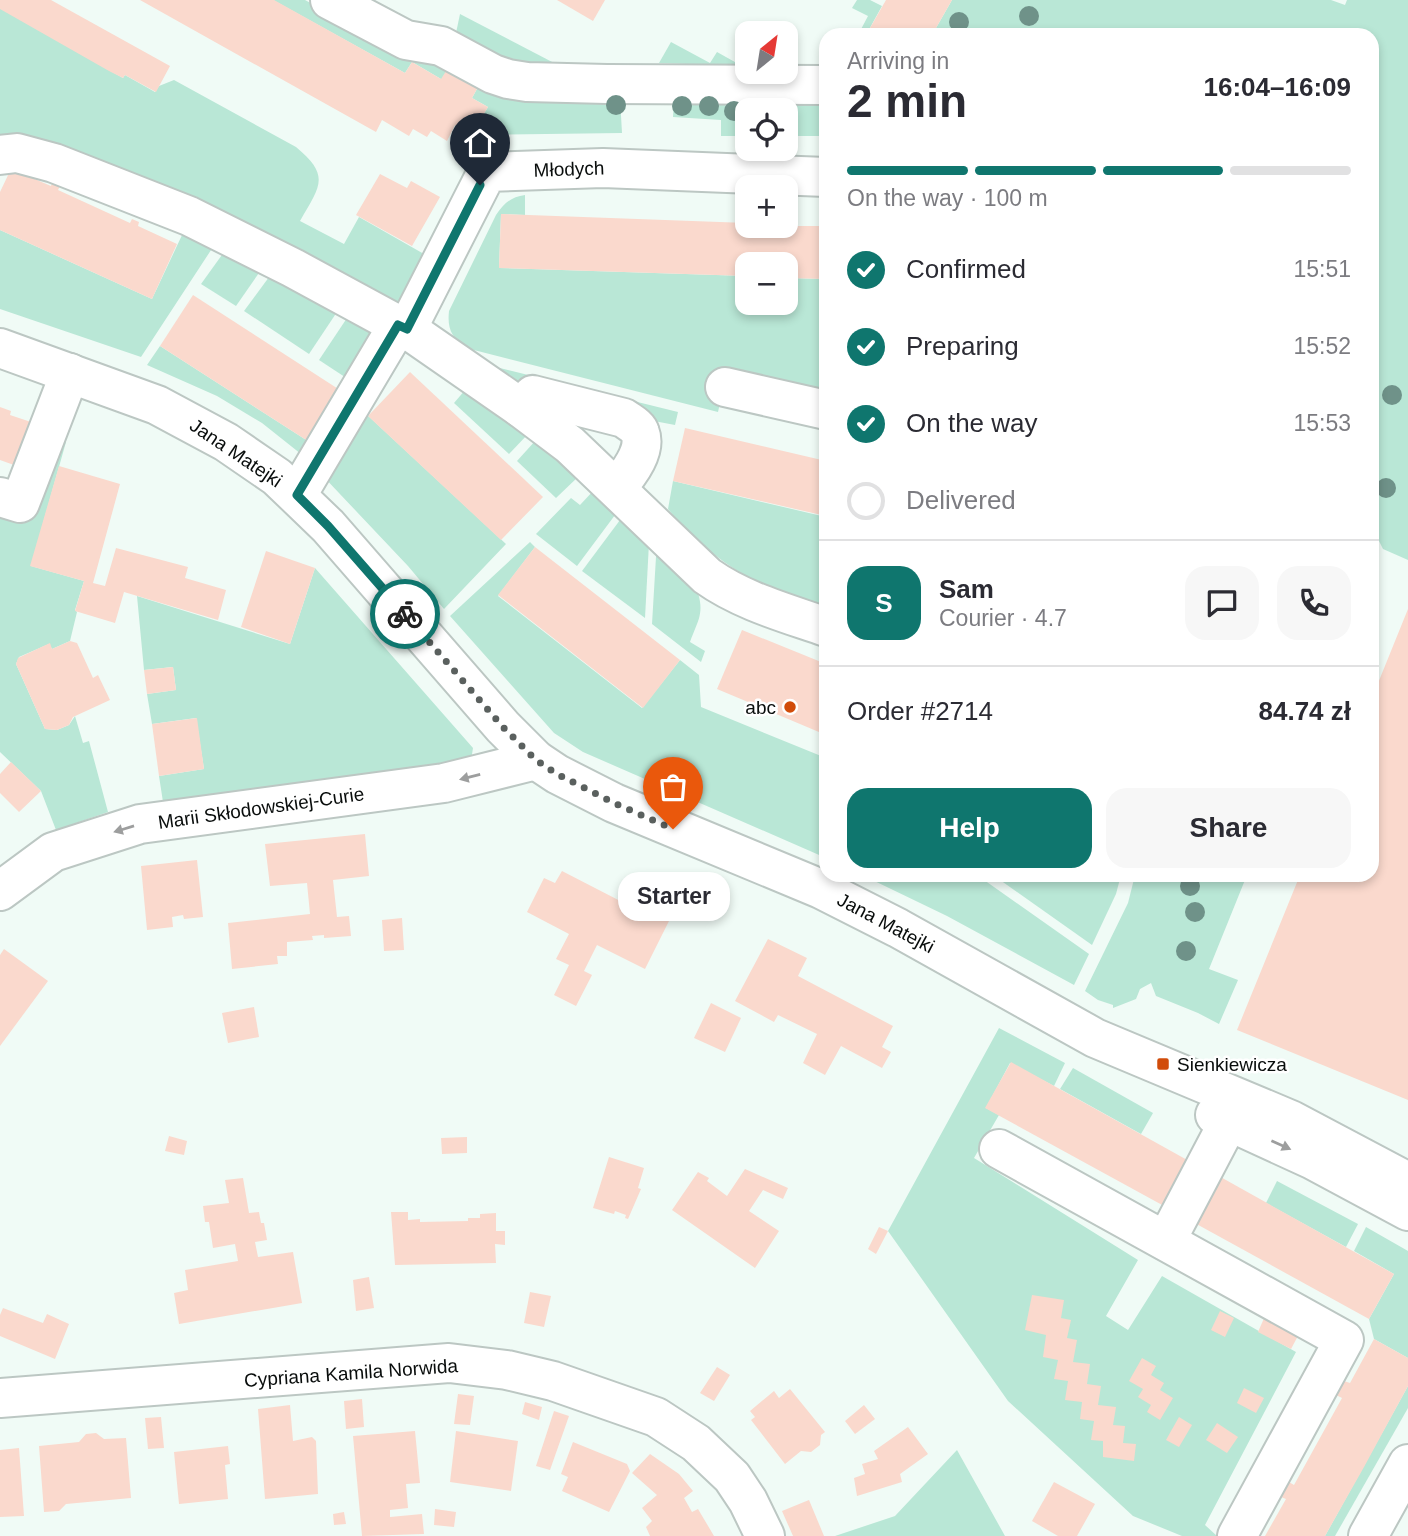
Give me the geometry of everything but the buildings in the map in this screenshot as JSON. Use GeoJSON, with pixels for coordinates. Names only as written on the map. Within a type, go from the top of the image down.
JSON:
{"type":"FeatureCollection","features":[{"type":"Feature","properties":{"kind":"street"},"geometry":{"type":"LineString","coordinates":[[330,0],[398,36],[441,46],[493,74],[508,79],[607,85],[819,85]]}},
{"type":"Feature","properties":{"kind":"street"},"geometry":{"type":"LineString","coordinates":[[0,155],[17,153],[54,163],[188,216],[403,327],[570,445],[707,576],[722,586],[764,605],[819,625]]}},
{"type":"Feature","properties":{"kind":"street","name":"Młodych"},"geometry":{"type":"LineString","coordinates":[[297,495],[403,327],[486,172],[603,168],[819,177]]}},
{"type":"Feature","properties":{"kind":"street","name":"Jana Matejki"},"geometry":{"type":"LineString","coordinates":[[0,348],[126,392],[192,422],[254,460],[297,495],[358,559],[473,693],[536,760],[557,774],[614,803],[821,889],[1095,1038],[1291,1120],[1408,1182]]}},
{"type":"Feature","properties":{"kind":"street"},"geometry":{"type":"LineString","coordinates":[[0,497],[20,503],[70,373]]}},
{"type":"Feature","properties":{"kind":"street"},"geometry":{"type":"LineString","coordinates":[[725,387],[819,408]]}},
{"type":"Feature","properties":{"kind":"street"},"geometry":{"type":"LineString","coordinates":[[521,408],[533,395],[624,418],[634,425],[641,434],[641,446],[632,470],[616,488]]}},
{"type":"Feature","properties":{"kind":"street","name":"Marii Skłodowskiej-Curie"},"geometry":{"type":"LineString","coordinates":[[0,891],[53,852],[140,824],[444,783],[536,760]]}},
{"type":"Feature","properties":{"kind":"street","name":"Jana Matejki"},"geometry":{"type":"LineString","coordinates":[[1095,1038],[1140,1073],[1229,1121],[1314,1160],[1408,1211]]}},
{"type":"Feature","properties":{"kind":"street"},"geometry":{"type":"LineString","coordinates":[[1166,1241],[1229,1121]]}},
{"type":"Feature","properties":{"kind":"street"},"geometry":{"type":"LineString","coordinates":[[999,1149],[1345,1340],[1237,1536]]}},
{"type":"Feature","properties":{"kind":"street","name":"Cypriana Kamila Norwida"},"geometry":{"type":"LineString","coordinates":[[0,1398],[449,1363],[507,1370],[554,1381],[656,1417],[696,1443],[732,1477],[748,1501],[765,1536]]}},
{"type":"Feature","properties":{"kind":"street"},"geometry":{"type":"LineString","coordinates":[[1367,1536],[1408,1464]]}},
{"type":"Feature","properties":{"kind":"green space"},"geometry":{"type":"Polygon","coordinates":[[[273,0],[305,0],[354,27],[620,98],[622,133],[471,135],[488,107],[472,98],[478,87],[441,79],[412,62],[405,73],[273,0]]]}},
{"type":"Feature","properties":{"kind":"green space"},"geometry":{"type":"Polygon","coordinates":[[[857,0],[870,0],[882,6],[870,28],[862,28],[868,16],[852,8],[857,0]]]}},
{"type":"Feature","properties":{"kind":"green space"},"geometry":{"type":"Polygon","coordinates":[[[952,0],[1331,0],[1345,5],[1347,0],[1408,0],[1408,560],[1383,549],[1379,541],[1379,28],[936,28],[952,0]]]}},
{"type":"Feature","properties":{"kind":"green space"},"geometry":{"type":"Polygon","coordinates":[[[0,8],[123,78],[125,75],[155,92],[159,86],[174,80],[296,147],[314,166],[319,182],[300,221],[344,244],[359,217],[431,258],[403,311],[0,144],[0,8]]]}},
{"type":"Feature","properties":{"kind":"green space"},"geometry":{"type":"Polygon","coordinates":[[[460,14],[556,64],[508,66],[456,33],[460,14]]]}},
{"type":"Feature","properties":{"kind":"green space"},"geometry":{"type":"Polygon","coordinates":[[[671,42],[710,63],[717,52],[735,62],[735,66],[659,63],[671,42]]]}},
{"type":"Feature","properties":{"kind":"green space"},"geometry":{"type":"Polygon","coordinates":[[[674,100],[735,100],[735,136],[721,136],[721,120],[673,117],[674,100]]]}},
{"type":"Feature","properties":{"kind":"green space"},"geometry":{"type":"Polygon","coordinates":[[[798,101],[819,101],[819,136],[798,136],[798,101]]]}},
{"type":"Feature","properties":{"kind":"green space"},"geometry":{"type":"Polygon","coordinates":[[[525,195],[525,215],[501,214],[499,268],[735,276],[735,315],[798,315],[798,278],[819,279],[819,397],[722,394],[718,412],[466,348],[452,333],[449,311],[496,215],[508,201],[525,195]]]}},
{"type":"Feature","properties":{"kind":"green space"},"geometry":{"type":"Polygon","coordinates":[[[0,230],[152,299],[183,233],[213,247],[141,357],[0,309],[0,230]]]}},
{"type":"Feature","properties":{"kind":"green space"},"geometry":{"type":"Polygon","coordinates":[[[224,252],[261,270],[236,306],[201,284],[224,252]]]}},
{"type":"Feature","properties":{"kind":"green space"},"geometry":{"type":"Polygon","coordinates":[[[272,273],[339,309],[309,354],[244,311],[272,273]]]}},
{"type":"Feature","properties":{"kind":"green space"},"geometry":{"type":"Polygon","coordinates":[[[349,315],[379,333],[354,383],[319,360],[349,315]]]}},
{"type":"Feature","properties":{"kind":"green space"},"geometry":{"type":"Polygon","coordinates":[[[160,346],[314,445],[306,458],[262,423],[217,396],[147,365],[160,346]]]}},
{"type":"Feature","properties":{"kind":"green space"},"geometry":{"type":"Polygon","coordinates":[[[467,360],[678,412],[675,425],[517,395],[467,360]]]}},
{"type":"Feature","properties":{"kind":"green space"},"geometry":{"type":"Polygon","coordinates":[[[466,389],[529,433],[509,454],[454,403],[466,389]]]}},
{"type":"Feature","properties":{"kind":"green space"},"geometry":{"type":"Polygon","coordinates":[[[365,413],[506,544],[444,609],[408,566],[322,475],[365,413]]]}},
{"type":"Feature","properties":{"kind":"green space"},"geometry":{"type":"Polygon","coordinates":[[[56,431],[66,442],[31,566],[84,581],[75,610],[77,612],[70,641],[52,649],[49,644],[19,657],[16,664],[45,729],[57,730],[69,725],[75,716],[83,743],[89,741],[108,812],[56,830],[41,791],[0,752],[0,512],[56,431]]]}},
{"type":"Feature","properties":{"kind":"green space"},"geometry":{"type":"Polygon","coordinates":[[[536,440],[580,475],[556,498],[517,461],[536,440]]]}},
{"type":"Feature","properties":{"kind":"green space"},"geometry":{"type":"Polygon","coordinates":[[[673,481],[819,515],[819,604],[763,584],[736,570],[711,552],[668,509],[673,481]]]}},
{"type":"Feature","properties":{"kind":"green space"},"geometry":{"type":"Polygon","coordinates":[[[595,489],[618,511],[577,566],[536,534],[571,498],[580,505],[595,489]]]}},
{"type":"Feature","properties":{"kind":"green space"},"geometry":{"type":"Polygon","coordinates":[[[623,516],[649,543],[645,618],[582,571],[623,516]]]}},
{"type":"Feature","properties":{"kind":"green space"},"geometry":{"type":"Polygon","coordinates":[[[657,540],[697,590],[700,611],[690,642],[705,651],[701,662],[652,624],[657,540]]]}},
{"type":"Feature","properties":{"kind":"green space"},"geometry":{"type":"Polygon","coordinates":[[[530,542],[535,547],[498,596],[642,708],[680,660],[699,675],[701,707],[819,755],[819,855],[583,752],[554,733],[450,616],[530,542]]]}},
{"type":"Feature","properties":{"kind":"green space"},"geometry":{"type":"Polygon","coordinates":[[[315,568],[473,748],[470,767],[163,802],[159,776],[204,769],[196,718],[152,724],[147,694],[176,690],[173,667],[144,670],[137,596],[290,644],[315,568]]]}},
{"type":"Feature","properties":{"kind":"green space"},"geometry":{"type":"Polygon","coordinates":[[[877,882],[987,882],[1089,954],[1074,985],[947,916],[877,882]]]}},
{"type":"Feature","properties":{"kind":"green space"},"geometry":{"type":"Polygon","coordinates":[[[1003,882],[1119,882],[1092,945],[1003,882]]]}},
{"type":"Feature","properties":{"kind":"green space"},"geometry":{"type":"Polygon","coordinates":[[[1133,882],[1244,882],[1209,969],[1238,980],[1219,1024],[1156,996],[1151,983],[1140,989],[1136,999],[1113,1008],[1113,1005],[1098,1000],[1085,991],[1128,903],[1133,882]]]}},
{"type":"Feature","properties":{"kind":"green space"},"geometry":{"type":"Polygon","coordinates":[[[999,1028],[1065,1063],[1054,1086],[1010,1063],[986,1108],[999,1115],[974,1158],[1138,1260],[1106,1316],[1128,1330],[1162,1276],[1296,1352],[1205,1525],[1217,1536],[1182,1536],[1133,1516],[1008,1401],[888,1231],[999,1028]]]}},
{"type":"Feature","properties":{"kind":"green space"},"geometry":{"type":"Polygon","coordinates":[[[1073,1068],[1153,1113],[1141,1134],[1060,1089],[1073,1068]]]}},
{"type":"Feature","properties":{"kind":"green space"},"geometry":{"type":"Polygon","coordinates":[[[1277,1181],[1358,1224],[1346,1247],[1266,1203],[1277,1181]]]}},
{"type":"Feature","properties":{"kind":"green space"},"geometry":{"type":"Polygon","coordinates":[[[1366,1227],[1408,1251],[1408,1358],[1374,1339],[1369,1319],[1394,1274],[1354,1251],[1366,1227]]]}},
{"type":"Feature","properties":{"kind":"green space"},"geometry":{"type":"Polygon","coordinates":[[[1408,1386],[1408,1408],[1335,1536],[1325,1536],[1408,1386]]]}},
{"type":"Feature","properties":{"kind":"green space"},"geometry":{"type":"Polygon","coordinates":[[[957,1450],[1005,1536],[835,1536],[895,1516],[957,1450]]]}},
{"type":"Feature","properties":{"kind":"way so far"},"geometry":{"type":"LineString","coordinates":[[405,614],[503,727],[536,760],[579,786],[673,829]]}},
{"type":"Feature","properties":{"kind":"place","name":"abc"},"geometry":{"type":"Point","coordinates":[790,707]}},
{"type":"Feature","properties":{"kind":"place","name":"Starter"},"geometry":{"type":"Point","coordinates":[673,829]}},
{"type":"Feature","properties":{"kind":"place","name":"Sienkiewicza"},"geometry":{"type":"Point","coordinates":[1163,1064]}},
{"type":"Feature","properties":{"kind":"route"},"geometry":{"type":"LineString","coordinates":[[405,614],[313,509],[297,495],[398,325],[407,329],[480,185]]}}]}
